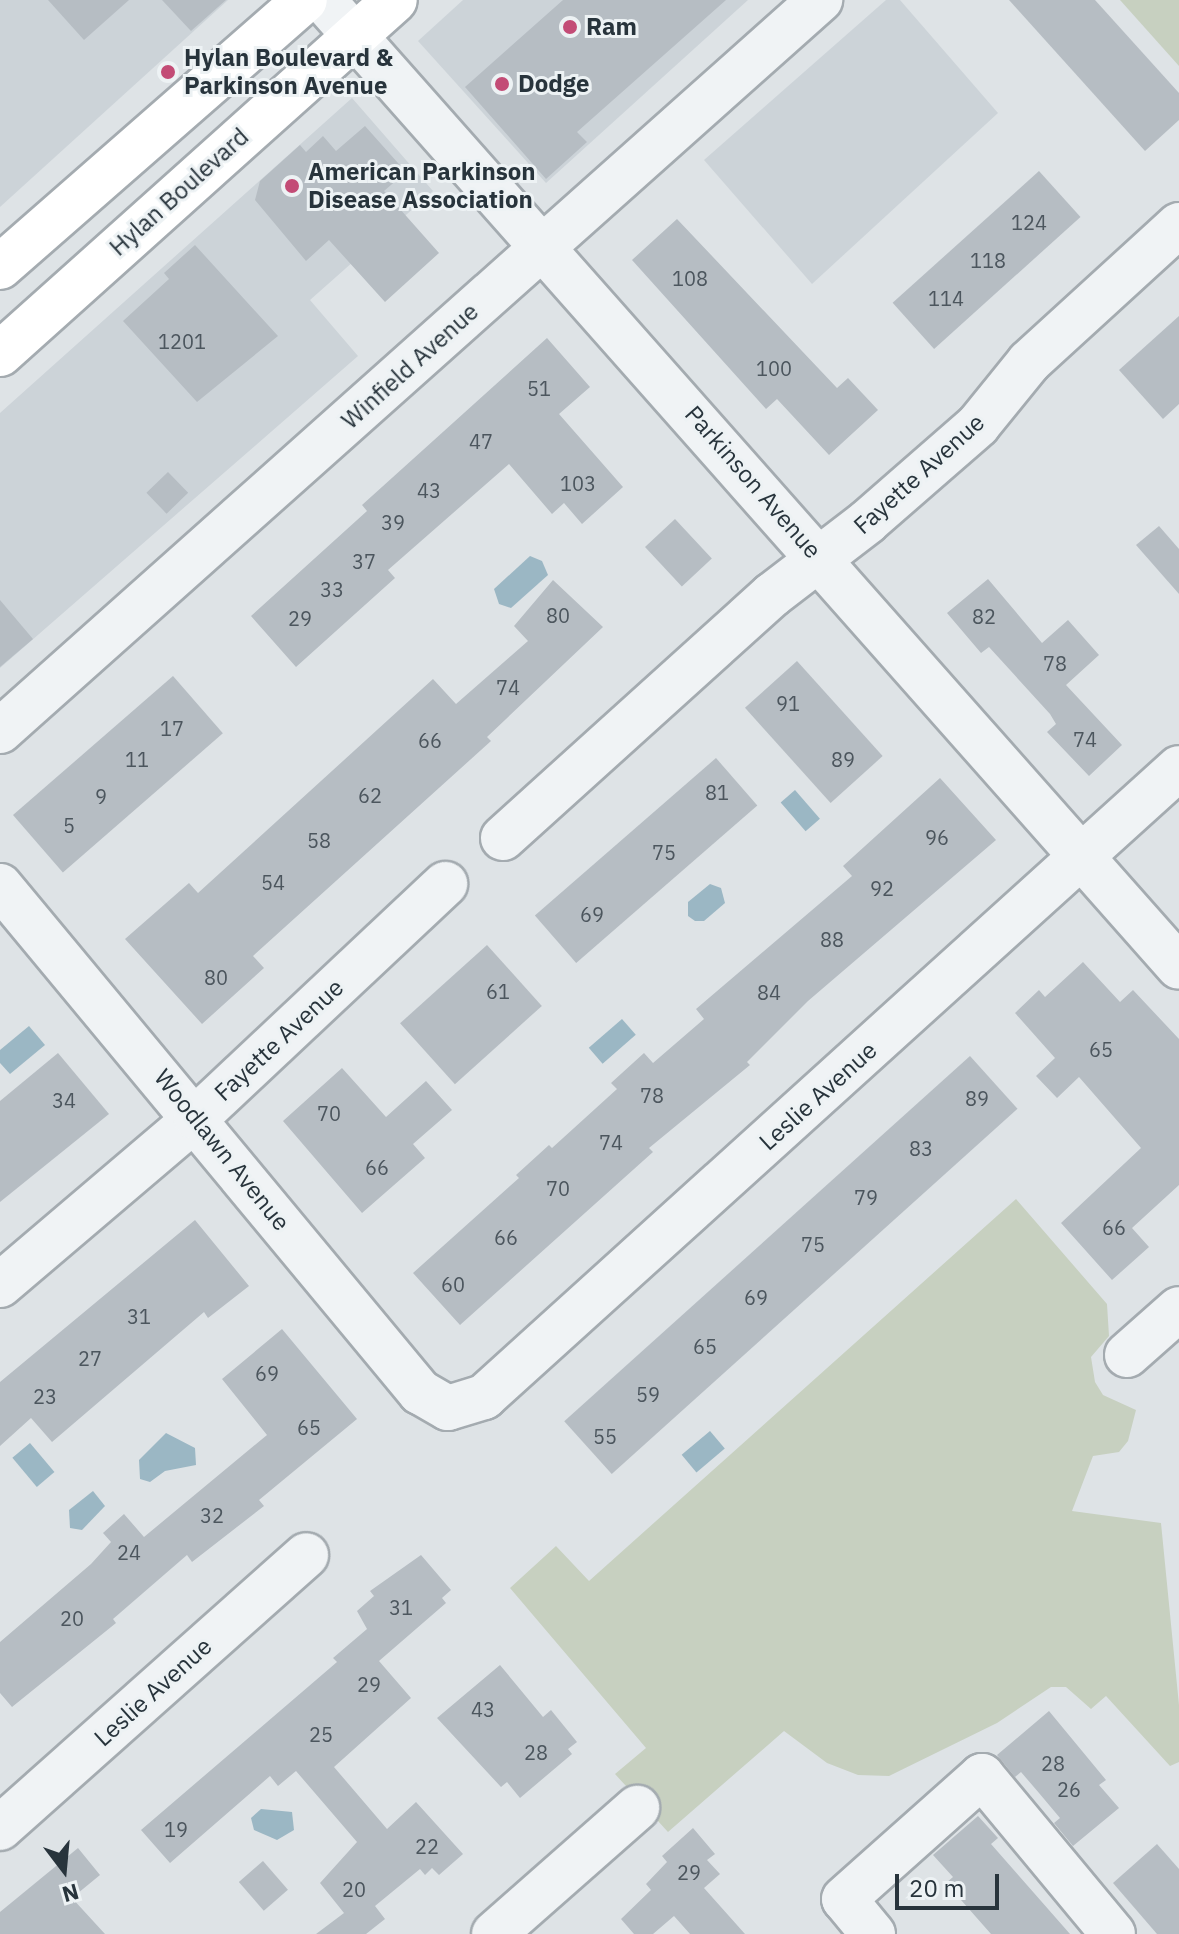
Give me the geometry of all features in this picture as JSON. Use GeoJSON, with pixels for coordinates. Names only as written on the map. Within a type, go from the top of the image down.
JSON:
{"type":"FeatureCollection","features":[{"type":"Feature","properties":{"kind":"main road"},"geometry":{"type":"LineString","coordinates":[[0,267],[305,0]]}},
{"type":"Feature","properties":{"kind":"main road","name":"Hylan Boulevard"},"geometry":{"type":"LineString","coordinates":[[0,354],[395,0]]}},
{"type":"Feature","properties":{"kind":"street","name":"Parkinson Avenue"},"geometry":{"type":"LineString","coordinates":[[323,0],[544,245],[1179,967]]}},
{"type":"Feature","properties":{"kind":"street","name":"Winfield Avenue"},"geometry":{"type":"LineString","coordinates":[[0,731],[820,0]]}},
{"type":"Feature","properties":{"kind":"street","name":"Fayette Avenue"},"geometry":{"type":"LineString","coordinates":[[503,838],[772,595],[978,425],[1029,362],[1179,225]]}},
{"type":"Feature","properties":{"kind":"street","name":"Leslie Avenue"},"geometry":{"type":"LineString","coordinates":[[448,1408],[484,1397],[1179,768]]}},
{"type":"Feature","properties":{"kind":"street","name":"Fayette Avenue"},"geometry":{"type":"LineString","coordinates":[[0,1285],[196,1118],[445,884]]}},
{"type":"Feature","properties":{"kind":"street","name":"Woodlawn Avenue"},"geometry":{"type":"LineString","coordinates":[[0,886],[196,1118],[420,1392],[448,1408]]}},
{"type":"Feature","properties":{"kind":"street"},"geometry":{"type":"LineString","coordinates":[[1127,1355],[1179,1309]]}},
{"type":"Feature","properties":{"kind":"street","name":"Leslie Avenue"},"geometry":{"type":"LineString","coordinates":[[0,1828],[306,1555]]}},
{"type":"Feature","properties":{"kind":"street"},"geometry":{"type":"LineString","coordinates":[[873,1934],[844,1899],[982,1776],[1113,1934]]}},
{"type":"Feature","properties":{"kind":"street"},"geometry":{"type":"LineString","coordinates":[[494,1934],[637,1808]]}},
{"type":"Feature","properties":{"kind":"shaded area"},"geometry":{"type":"Polygon","coordinates":[[[0,0],[228,0],[0,207],[0,0]]]}},
{"type":"Feature","properties":{"kind":"shaded area"},"geometry":{"type":"Polygon","coordinates":[[[463,0],[748,0],[546,183],[418,41],[463,0]]]}},
{"type":"Feature","properties":{"kind":"shaded area"},"geometry":{"type":"Polygon","coordinates":[[[886,0],[900,0],[998,113],[812,284],[704,160],[886,0]]]}},
{"type":"Feature","properties":{"kind":"shaded area"},"geometry":{"type":"Polygon","coordinates":[[[352,98],[433,191],[310,300],[358,356],[0,668],[0,413],[352,98]]]}},
{"type":"Feature","properties":{"kind":"green space"},"geometry":{"type":"Polygon","coordinates":[[[1120,0],[1179,0],[1179,66],[1120,0]]]}},
{"type":"Feature","properties":{"kind":"green space"},"geometry":{"type":"Polygon","coordinates":[[[1016,1199],[1107,1304],[1109,1336],[1091,1357],[1095,1382],[1103,1395],[1136,1410],[1128,1441],[1119,1452],[1093,1456],[1072,1511],[1161,1523],[1179,1705],[1179,1762],[1170,1766],[1106,1696],[1091,1709],[1066,1687],[1051,1687],[997,1723],[889,1776],[858,1775],[827,1763],[784,1731],[668,1832],[615,1774],[646,1748],[510,1588],[556,1546],[589,1581],[1016,1199]]]}},
{"type":"Feature","properties":{"kind":"water"},"geometry":{"type":"Polygon","coordinates":[[[530,556],[542,561],[548,575],[511,608],[499,604],[494,589],[530,556]]]}},
{"type":"Feature","properties":{"kind":"water"},"geometry":{"type":"Polygon","coordinates":[[[795,790],[820,819],[806,831],[781,802],[795,790]]]}},
{"type":"Feature","properties":{"kind":"water"},"geometry":{"type":"Polygon","coordinates":[[[710,884],[721,888],[725,903],[704,921],[695,921],[688,916],[688,902],[710,884]]]}},
{"type":"Feature","properties":{"kind":"water"},"geometry":{"type":"Polygon","coordinates":[[[622,1019],[636,1035],[603,1064],[589,1048],[622,1019]]]}},
{"type":"Feature","properties":{"kind":"water"},"geometry":{"type":"Polygon","coordinates":[[[29,1026],[45,1045],[10,1074],[0,1063],[0,1050],[29,1026]]]}},
{"type":"Feature","properties":{"kind":"water"},"geometry":{"type":"Polygon","coordinates":[[[710,1431],[725,1449],[696,1472],[682,1455],[710,1431]]]}},
{"type":"Feature","properties":{"kind":"water"},"geometry":{"type":"Polygon","coordinates":[[[166,1433],[195,1448],[196,1465],[165,1471],[150,1482],[140,1479],[139,1460],[166,1433]]]}},
{"type":"Feature","properties":{"kind":"water"},"geometry":{"type":"Polygon","coordinates":[[[30,1443],[54,1472],[37,1487],[12,1458],[30,1443]]]}},
{"type":"Feature","properties":{"kind":"water"},"geometry":{"type":"Polygon","coordinates":[[[93,1491],[105,1506],[82,1530],[70,1528],[69,1510],[93,1491]]]}},
{"type":"Feature","properties":{"kind":"water"},"geometry":{"type":"Polygon","coordinates":[[[261,1809],[292,1812],[294,1830],[277,1840],[254,1830],[251,1818],[261,1809]]]}},
{"type":"Feature","properties":{"kind":"building"},"geometry":{"type":"Polygon","coordinates":[[[48,0],[129,0],[84,40],[48,0]]]}},
{"type":"Feature","properties":{"kind":"building"},"geometry":{"type":"Polygon","coordinates":[[[162,0],[226,0],[191,31],[162,0]]]}},
{"type":"Feature","properties":{"kind":"building"},"geometry":{"type":"Polygon","coordinates":[[[563,0],[726,0],[577,132],[587,142],[546,179],[465,87],[563,0]]]}},
{"type":"Feature","properties":{"kind":"building"},"geometry":{"type":"Polygon","coordinates":[[[1009,0],[1095,0],[1179,93],[1179,120],[1145,151],[1009,0]]]}},
{"type":"Feature","properties":{"kind":"building"},"geometry":{"type":"Polygon","coordinates":[[[365,126],[406,172],[384,191],[439,253],[385,302],[329,240],[306,261],[255,200],[260,181],[300,145],[306,152],[323,136],[336,151],[365,126]]]}},
{"type":"Feature","properties":{"kind":"building"},"geometry":{"type":"Polygon","coordinates":[[[1039,171],[1080,217],[934,349],[893,303],[1039,171]]]}},
{"type":"Feature","properties":{"kind":"building"},"geometry":{"type":"Polygon","coordinates":[[[677,219],[837,388],[848,378],[878,410],[829,455],[777,399],[766,409],[632,260],[677,219]]]}},
{"type":"Feature","properties":{"kind":"building"},"geometry":{"type":"Polygon","coordinates":[[[195,245],[278,336],[197,402],[123,321],[169,279],[164,273],[195,245]]]}},
{"type":"Feature","properties":{"kind":"building"},"geometry":{"type":"Polygon","coordinates":[[[1179,316],[1179,404],[1163,419],[1119,370],[1179,316]]]}},
{"type":"Feature","properties":{"kind":"building"},"geometry":{"type":"Polygon","coordinates":[[[547,338],[590,387],[559,414],[623,487],[582,524],[564,503],[552,514],[509,464],[388,570],[395,578],[296,667],[251,616],[367,511],[362,505],[547,338]]]}},
{"type":"Feature","properties":{"kind":"building"},"geometry":{"type":"Polygon","coordinates":[[[168,472],[188,493],[167,514],[146,493],[168,472]]]}},
{"type":"Feature","properties":{"kind":"building"},"geometry":{"type":"Polygon","coordinates":[[[675,519],[712,558],[682,586],[645,547],[675,519]]]}},
{"type":"Feature","properties":{"kind":"building"},"geometry":{"type":"Polygon","coordinates":[[[1159,526],[1179,549],[1179,594],[1136,545],[1159,526]]]}},
{"type":"Feature","properties":{"kind":"building"},"geometry":{"type":"Polygon","coordinates":[[[988,579],[1042,643],[1068,620],[1099,655],[1066,685],[1122,745],[1089,776],[1047,732],[1056,724],[1050,714],[989,647],[981,653],[947,613],[988,579]]]}},
{"type":"Feature","properties":{"kind":"building"},"geometry":{"type":"Polygon","coordinates":[[[553,580],[603,627],[487,737],[491,741],[253,956],[264,968],[202,1024],[125,939],[189,883],[198,893],[433,679],[456,704],[528,641],[514,626],[553,580]]]}},
{"type":"Feature","properties":{"kind":"building"},"geometry":{"type":"Polygon","coordinates":[[[0,600],[33,639],[0,667],[0,600]]]}},
{"type":"Feature","properties":{"kind":"building"},"geometry":{"type":"Polygon","coordinates":[[[797,661],[883,756],[831,803],[745,708],[797,661]]]}},
{"type":"Feature","properties":{"kind":"building"},"geometry":{"type":"Polygon","coordinates":[[[173,676],[223,733],[63,872],[13,815],[173,676]]]}},
{"type":"Feature","properties":{"kind":"building"},"geometry":{"type":"Polygon","coordinates":[[[716,758],[757,806],[576,963],[535,915],[716,758]]]}},
{"type":"Feature","properties":{"kind":"building"},"geometry":{"type":"Polygon","coordinates":[[[940,778],[996,840],[808,1001],[747,1062],[750,1065],[649,1148],[653,1152],[460,1325],[413,1273],[519,1178],[516,1175],[549,1145],[552,1148],[617,1089],[611,1083],[644,1053],[653,1063],[704,1019],[696,1009],[852,876],[843,866],[940,778]]]}},
{"type":"Feature","properties":{"kind":"building"},"geometry":{"type":"Polygon","coordinates":[[[487,945],[542,1006],[455,1084],[400,1023],[487,945]]]}},
{"type":"Feature","properties":{"kind":"building"},"geometry":{"type":"Polygon","coordinates":[[[1083,962],[1120,1002],[1133,990],[1179,1039],[1179,1185],[1132,1228],[1149,1247],[1112,1280],[1061,1223],[1141,1148],[1079,1077],[1057,1098],[1036,1076],[1055,1058],[1015,1013],[1039,990],[1045,997],[1083,962]]]}},
{"type":"Feature","properties":{"kind":"building"},"geometry":{"type":"Polygon","coordinates":[[[58,1053],[109,1114],[0,1202],[0,1101],[58,1053]]]}},
{"type":"Feature","properties":{"kind":"building"},"geometry":{"type":"Polygon","coordinates":[[[970,1056],[1018,1109],[612,1474],[564,1421],[970,1056]]]}},
{"type":"Feature","properties":{"kind":"building"},"geometry":{"type":"Polygon","coordinates":[[[342,1068],[386,1117],[426,1081],[452,1110],[413,1144],[425,1158],[362,1213],[283,1121],[342,1068]]]}},
{"type":"Feature","properties":{"kind":"building"},"geometry":{"type":"Polygon","coordinates":[[[195,1220],[249,1286],[208,1318],[204,1312],[52,1442],[31,1418],[0,1446],[0,1382],[195,1220]]]}},
{"type":"Feature","properties":{"kind":"building"},"geometry":{"type":"Polygon","coordinates":[[[282,1329],[357,1419],[259,1500],[264,1506],[192,1562],[187,1555],[113,1619],[116,1623],[12,1707],[0,1693],[0,1642],[91,1564],[111,1542],[103,1533],[124,1514],[144,1537],[267,1435],[222,1379],[282,1329]]]}},
{"type":"Feature","properties":{"kind":"building"},"geometry":{"type":"Polygon","coordinates":[[[421,1555],[451,1590],[442,1598],[446,1603],[379,1661],[411,1698],[334,1767],[387,1829],[416,1802],[463,1854],[439,1875],[432,1868],[425,1875],[420,1869],[375,1906],[385,1919],[366,1934],[316,1934],[344,1913],[320,1883],[357,1842],[296,1771],[278,1786],[270,1776],[170,1863],[141,1830],[337,1662],[333,1658],[367,1629],[357,1611],[374,1596],[370,1591],[421,1555]]]}},
{"type":"Feature","properties":{"kind":"building"},"geometry":{"type":"Polygon","coordinates":[[[500,1665],[543,1717],[551,1710],[577,1742],[568,1749],[572,1754],[520,1798],[507,1782],[501,1787],[437,1718],[500,1665]]]}},
{"type":"Feature","properties":{"kind":"building"},"geometry":{"type":"Polygon","coordinates":[[[1049,1711],[1106,1780],[1099,1785],[1119,1808],[1073,1846],[1054,1823],[1060,1818],[1021,1772],[1015,1777],[997,1755],[1049,1711]]]}},
{"type":"Feature","properties":{"kind":"building"},"geometry":{"type":"Polygon","coordinates":[[[978,1816],[998,1838],[991,1844],[1070,1934],[991,1934],[946,1883],[953,1877],[933,1855],[978,1816]]]}},
{"type":"Feature","properties":{"kind":"building"},"geometry":{"type":"Polygon","coordinates":[[[693,1828],[715,1854],[707,1860],[720,1874],[704,1888],[745,1934],[690,1934],[674,1916],[653,1934],[634,1934],[621,1919],[651,1890],[646,1884],[667,1862],[662,1856],[693,1828]]]}},
{"type":"Feature","properties":{"kind":"building"},"geometry":{"type":"Polygon","coordinates":[[[1157,1844],[1179,1869],[1179,1934],[1157,1934],[1113,1883],[1157,1844]]]}},
{"type":"Feature","properties":{"kind":"building"},"geometry":{"type":"Polygon","coordinates":[[[78,1848],[100,1875],[72,1898],[105,1934],[0,1934],[0,1912],[78,1848]]]}},
{"type":"Feature","properties":{"kind":"building"},"geometry":{"type":"Polygon","coordinates":[[[263,1861],[288,1890],[264,1911],[239,1882],[263,1861]]]}},
{"type":"Feature","properties":{"kind":"place","name":"Ram"},"geometry":{"type":"Point","coordinates":[570,27]}},
{"type":"Feature","properties":{"kind":"place","name":"Hylan Boulevard & Parkinson Avenue"},"geometry":{"type":"Point","coordinates":[168,72]}},
{"type":"Feature","properties":{"kind":"place","name":"Dodge"},"geometry":{"type":"Point","coordinates":[502,84]}},
{"type":"Feature","properties":{"kind":"place","name":"American Parkinson Disease Association"},"geometry":{"type":"Point","coordinates":[292,186]}}]}
